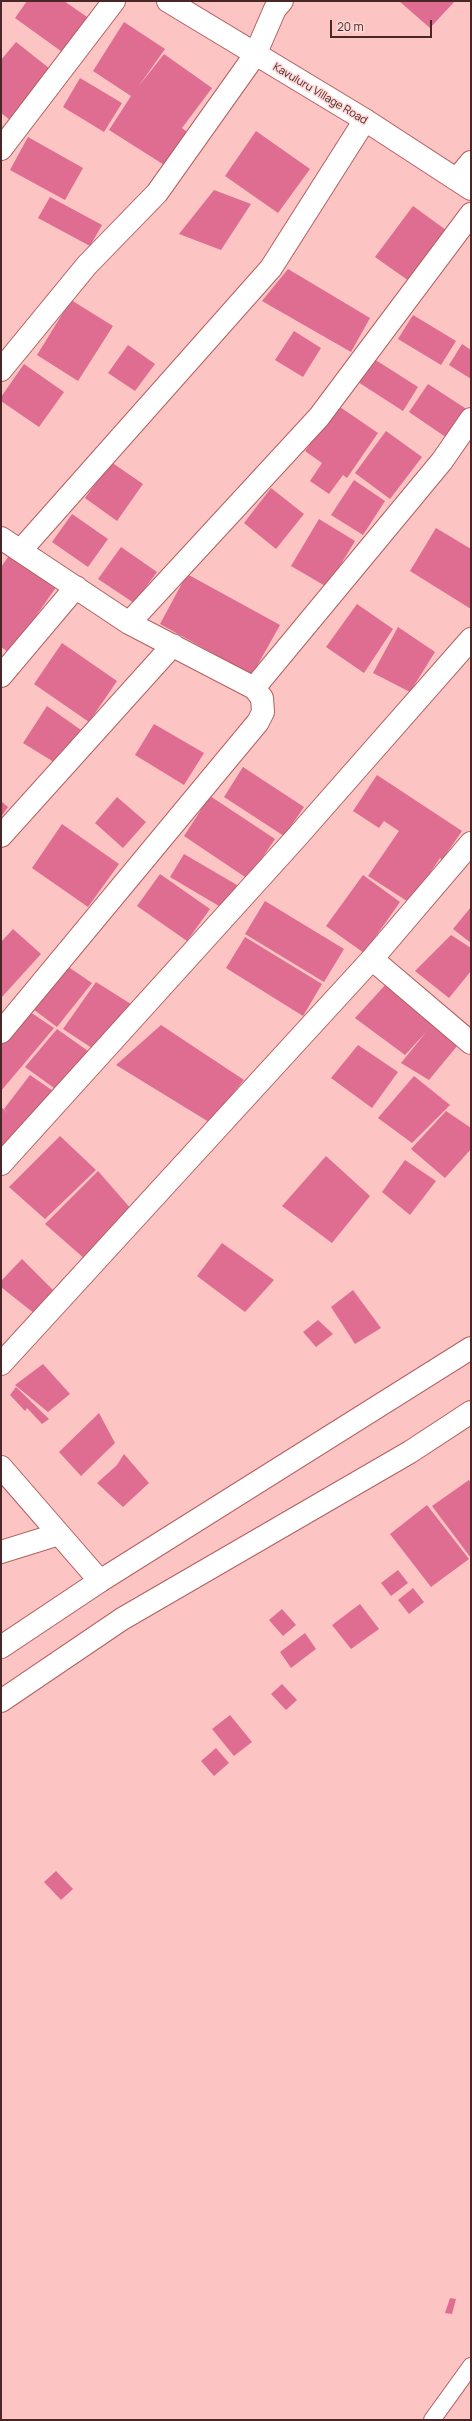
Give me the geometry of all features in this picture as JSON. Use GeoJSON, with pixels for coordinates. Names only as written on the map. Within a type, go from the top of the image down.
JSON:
{"type":"FeatureCollection","features":[{"type":"Feature","properties":{"kind":"main road"},"geometry":{"type":"LineString","coordinates":[[1,149],[114,1]]}},
{"type":"Feature","properties":{"kind":"main road","name":"Kavuluru Village Road"},"geometry":{"type":"LineString","coordinates":[[168,1],[255,55],[365,120],[464,184]]}},
{"type":"Feature","properties":{"kind":"main road"},"geometry":{"type":"LineString","coordinates":[[1,370],[87,265],[158,193],[255,55],[275,9],[282,1]]}},
{"type":"Feature","properties":{"kind":"main road"},"geometry":{"type":"LineString","coordinates":[[21,550],[271,268],[365,120]]}},
{"type":"Feature","properties":{"kind":"main road"},"geometry":{"type":"LineString","coordinates":[[464,184],[471,162]]}},
{"type":"Feature","properties":{"kind":"main road"},"geometry":{"type":"LineString","coordinates":[[129,623],[319,417],[471,214]]}},
{"type":"Feature","properties":{"kind":"main road"},"geometry":{"type":"LineString","coordinates":[[254,688],[442,461],[471,419]]}},
{"type":"Feature","properties":{"kind":"main road"},"geometry":{"type":"LineString","coordinates":[[1,538],[129,623],[254,688],[262,698],[263,712],[258,722],[1,1032]]}},
{"type":"Feature","properties":{"kind":"main road"},"geometry":{"type":"LineString","coordinates":[[1,676],[76,587]]}},
{"type":"Feature","properties":{"kind":"main road"},"geometry":{"type":"LineString","coordinates":[[1,1164],[296,838],[471,639]]}},
{"type":"Feature","properties":{"kind":"main road"},"geometry":{"type":"LineString","coordinates":[[1,836],[173,646]]}},
{"type":"Feature","properties":{"kind":"main road"},"geometry":{"type":"LineString","coordinates":[[1,1364],[372,959],[471,843]]}},
{"type":"Feature","properties":{"kind":"main road"},"geometry":{"type":"LineString","coordinates":[[372,959],[471,1043]]}},
{"type":"Feature","properties":{"kind":"main road"},"geometry":{"type":"LineString","coordinates":[[1,1647],[100,1581],[471,1348]]}},
{"type":"Feature","properties":{"kind":"main road"},"geometry":{"type":"LineString","coordinates":[[1,1701],[122,1620],[410,1452],[471,1412]]}},
{"type":"Feature","properties":{"kind":"main road"},"geometry":{"type":"LineString","coordinates":[[1,1467],[100,1581]]}},
{"type":"Feature","properties":{"kind":"main road"},"geometry":{"type":"LineString","coordinates":[[1,1552],[59,1534]]}},
{"type":"Feature","properties":{"kind":"lane"},"geometry":{"type":"LineString","coordinates":[[432,2420],[471,2366]]}},
{"type":"Feature","properties":{"kind":"building"},"geometry":{"type":"Polygon","coordinates":[[[27,1],[64,1],[90,19],[65,54],[15,18],[27,1]]]}},
{"type":"Feature","properties":{"kind":"building"},"geometry":{"type":"Polygon","coordinates":[[[399,1],[455,1],[430,28],[399,1]]]}},
{"type":"Feature","properties":{"kind":"building"},"geometry":{"type":"Polygon","coordinates":[[[124,22],[165,49],[138,87],[164,54],[212,88],[182,128],[191,135],[169,168],[109,130],[131,96],[93,71],[124,22]]]}},
{"type":"Feature","properties":{"kind":"building"},"geometry":{"type":"Polygon","coordinates":[[[16,42],[54,72],[14,123],[1,113],[1,60],[16,42]]]}},
{"type":"Feature","properties":{"kind":"building"},"geometry":{"type":"Polygon","coordinates":[[[80,78],[122,103],[104,132],[63,107],[80,78]]]}},
{"type":"Feature","properties":{"kind":"building"},"geometry":{"type":"Polygon","coordinates":[[[256,131],[310,169],[278,213],[225,176],[256,131]]]}},
{"type":"Feature","properties":{"kind":"building"},"geometry":{"type":"Polygon","coordinates":[[[28,137],[83,168],[65,200],[10,170],[28,137]]]}},
{"type":"Feature","properties":{"kind":"building"},"geometry":{"type":"Polygon","coordinates":[[[214,190],[251,204],[221,250],[179,234],[214,190]]]}},
{"type":"Feature","properties":{"kind":"building"},"geometry":{"type":"Polygon","coordinates":[[[50,197],[102,225],[90,246],[38,218],[50,197]]]}},
{"type":"Feature","properties":{"kind":"building"},"geometry":{"type":"Polygon","coordinates":[[[413,206],[446,230],[409,281],[375,257],[413,206]]]}},
{"type":"Feature","properties":{"kind":"building"},"geometry":{"type":"Polygon","coordinates":[[[288,269],[370,318],[351,352],[262,301],[288,269]]]}},
{"type":"Feature","properties":{"kind":"building"},"geometry":{"type":"Polygon","coordinates":[[[71,300],[113,326],[78,381],[37,355],[71,300]]]}},
{"type":"Feature","properties":{"kind":"building"},"geometry":{"type":"Polygon","coordinates":[[[413,315],[456,341],[441,365],[398,339],[413,315]]]}},
{"type":"Feature","properties":{"kind":"building"},"geometry":{"type":"Polygon","coordinates":[[[294,331],[321,348],[303,377],[275,360],[294,331]]]}},
{"type":"Feature","properties":{"kind":"building"},"geometry":{"type":"Polygon","coordinates":[[[462,344],[471,350],[471,379],[449,365],[462,344]]]}},
{"type":"Feature","properties":{"kind":"building"},"geometry":{"type":"Polygon","coordinates":[[[128,345],[155,364],[135,391],[108,373],[128,345]]]}},
{"type":"Feature","properties":{"kind":"building"},"geometry":{"type":"Polygon","coordinates":[[[374,359],[418,387],[403,411],[358,382],[374,359]]]}},
{"type":"Feature","properties":{"kind":"building"},"geometry":{"type":"Polygon","coordinates":[[[24,364],[64,392],[39,427],[1,401],[1,397],[24,364]]]}},
{"type":"Feature","properties":{"kind":"building"},"geometry":{"type":"Polygon","coordinates":[[[428,384],[471,412],[453,442],[409,412],[428,384]]]}},
{"type":"Feature","properties":{"kind":"building"},"geometry":{"type":"Polygon","coordinates":[[[337,405],[378,433],[347,478],[343,475],[329,494],[310,481],[322,463],[305,451],[337,405]]]}},
{"type":"Feature","properties":{"kind":"building"},"geometry":{"type":"Polygon","coordinates":[[[386,431],[422,457],[390,499],[355,473],[386,431]]]}},
{"type":"Feature","properties":{"kind":"building"},"geometry":{"type":"Polygon","coordinates":[[[111,462],[143,484],[117,521],[85,498],[111,462]]]}},
{"type":"Feature","properties":{"kind":"building"},"geometry":{"type":"Polygon","coordinates":[[[354,480],[385,501],[363,535],[331,515],[354,480]]]}},
{"type":"Feature","properties":{"kind":"building"},"geometry":{"type":"Polygon","coordinates":[[[271,488],[304,514],[276,549],[244,523],[271,488]]]}},
{"type":"Feature","properties":{"kind":"building"},"geometry":{"type":"Polygon","coordinates":[[[72,514],[108,539],[88,567],[52,542],[72,514]]]}},
{"type":"Feature","properties":{"kind":"building"},"geometry":{"type":"Polygon","coordinates":[[[319,519],[355,541],[327,587],[291,566],[319,519]]]}},
{"type":"Feature","properties":{"kind":"building"},"geometry":{"type":"Polygon","coordinates":[[[436,528],[471,549],[471,609],[410,571],[436,528]]]}},
{"type":"Feature","properties":{"kind":"building"},"geometry":{"type":"Polygon","coordinates":[[[121,547],[157,572],[134,603],[98,579],[121,547]]]}},
{"type":"Feature","properties":{"kind":"building"},"geometry":{"type":"Polygon","coordinates":[[[11,553],[57,586],[10,653],[1,647],[1,567],[11,553]]]}},
{"type":"Feature","properties":{"kind":"building"},"geometry":{"type":"Polygon","coordinates":[[[187,574],[280,625],[252,675],[160,624],[187,574]]]}},
{"type":"Feature","properties":{"kind":"building"},"geometry":{"type":"Polygon","coordinates":[[[357,604],[393,629],[364,673],[326,647],[357,604]]]}},
{"type":"Feature","properties":{"kind":"building"},"geometry":{"type":"Polygon","coordinates":[[[398,627],[435,652],[410,692],[373,673],[398,627]]]}},
{"type":"Feature","properties":{"kind":"building"},"geometry":{"type":"Polygon","coordinates":[[[62,643],[117,681],[89,722],[34,684],[62,643]]]}},
{"type":"Feature","properties":{"kind":"building"},"geometry":{"type":"Polygon","coordinates":[[[47,706],[81,730],[57,764],[23,743],[47,706]]]}},
{"type":"Feature","properties":{"kind":"building"},"geometry":{"type":"Polygon","coordinates":[[[154,724],[204,753],[184,785],[135,755],[154,724]]]}},
{"type":"Feature","properties":{"kind":"building"},"geometry":{"type":"Polygon","coordinates":[[[243,767],[304,807],[284,836],[224,797],[243,767]]]}},
{"type":"Feature","properties":{"kind":"building"},"geometry":{"type":"Polygon","coordinates":[[[377,775],[462,831],[442,860],[440,858],[410,903],[368,876],[399,831],[384,821],[379,828],[353,811],[377,775]]]}},
{"type":"Feature","properties":{"kind":"building"},"geometry":{"type":"Polygon","coordinates":[[[210,796],[275,839],[248,879],[184,836],[210,796]]]}},
{"type":"Feature","properties":{"kind":"building"},"geometry":{"type":"Polygon","coordinates":[[[117,797],[146,822],[123,848],[95,823],[117,797]]]}},
{"type":"Feature","properties":{"kind":"building"},"geometry":{"type":"Polygon","coordinates":[[[1,801],[8,807],[1,817],[1,801]]]}},
{"type":"Feature","properties":{"kind":"building"},"geometry":{"type":"Polygon","coordinates":[[[62,824],[119,864],[88,907],[32,868],[62,824]]]}},
{"type":"Feature","properties":{"kind":"building"},"geometry":{"type":"Polygon","coordinates":[[[184,854],[237,885],[224,909],[170,877],[184,854]]]}},
{"type":"Feature","properties":{"kind":"building"},"geometry":{"type":"Polygon","coordinates":[[[160,874],[210,909],[187,941],[137,906],[160,874]]]}},
{"type":"Feature","properties":{"kind":"building"},"geometry":{"type":"Polygon","coordinates":[[[363,875],[400,902],[364,953],[326,926],[363,875]]]}},
{"type":"Feature","properties":{"kind":"building"},"geometry":{"type":"Polygon","coordinates":[[[265,901],[344,949],[324,982],[245,934],[265,901]]]}},
{"type":"Feature","properties":{"kind":"building"},"geometry":{"type":"Polygon","coordinates":[[[471,907],[471,943],[453,929],[471,907]]]}},
{"type":"Feature","properties":{"kind":"building"},"geometry":{"type":"Polygon","coordinates":[[[13,929],[41,954],[1,998],[1,942],[13,929]]]}},
{"type":"Feature","properties":{"kind":"building"},"geometry":{"type":"Polygon","coordinates":[[[451,935],[471,948],[471,971],[449,998],[415,971],[451,935]]]}},
{"type":"Feature","properties":{"kind":"building"},"geometry":{"type":"Polygon","coordinates":[[[245,937],[322,984],[303,1016],[226,968],[245,937]]]}},
{"type":"Feature","properties":{"kind":"building"},"geometry":{"type":"Polygon","coordinates":[[[64,964],[92,983],[57,1027],[25,1003],[64,964]]]}},
{"type":"Feature","properties":{"kind":"building"},"geometry":{"type":"Polygon","coordinates":[[[96,982],[134,1006],[98,1052],[63,1029],[96,982]]]}},
{"type":"Feature","properties":{"kind":"building"},"geometry":{"type":"Polygon","coordinates":[[[388,982],[462,1040],[429,1080],[401,1063],[427,1031],[405,1055],[355,1018],[388,982]]]}},
{"type":"Feature","properties":{"kind":"building"},"geometry":{"type":"Polygon","coordinates":[[[27,1010],[54,1028],[1,1091],[1,1041],[27,1010]]]}},
{"type":"Feature","properties":{"kind":"building"},"geometry":{"type":"Polygon","coordinates":[[[161,1025],[244,1080],[209,1122],[116,1065],[161,1025]]]}},
{"type":"Feature","properties":{"kind":"building"},"geometry":{"type":"Polygon","coordinates":[[[57,1029],[95,1056],[61,1093],[25,1067],[57,1029]]]}},
{"type":"Feature","properties":{"kind":"building"},"geometry":{"type":"Polygon","coordinates":[[[358,1045],[398,1072],[372,1108],[331,1078],[358,1045]]]}},
{"type":"Feature","properties":{"kind":"building"},"geometry":{"type":"Polygon","coordinates":[[[30,1075],[59,1095],[1,1159],[1,1107],[9,1114],[4,1109],[30,1075]]]}},
{"type":"Feature","properties":{"kind":"building"},"geometry":{"type":"Polygon","coordinates":[[[414,1076],[450,1105],[412,1143],[378,1118],[414,1076]]]}},
{"type":"Feature","properties":{"kind":"building"},"geometry":{"type":"Polygon","coordinates":[[[446,1111],[471,1128],[471,1149],[445,1178],[411,1149],[446,1111]]]}},
{"type":"Feature","properties":{"kind":"building"},"geometry":{"type":"Polygon","coordinates":[[[60,1136],[96,1170],[45,1219],[9,1187],[60,1136]]]}},
{"type":"Feature","properties":{"kind":"building"},"geometry":{"type":"Polygon","coordinates":[[[326,1156],[370,1196],[332,1243],[282,1206],[326,1156]]]}},
{"type":"Feature","properties":{"kind":"building"},"geometry":{"type":"Polygon","coordinates":[[[405,1160],[436,1181],[410,1215],[382,1192],[405,1160]]]}},
{"type":"Feature","properties":{"kind":"building"},"geometry":{"type":"Polygon","coordinates":[[[98,1171],[132,1210],[85,1259],[45,1224],[98,1171]]]}},
{"type":"Feature","properties":{"kind":"building"},"geometry":{"type":"Polygon","coordinates":[[[222,1243],[274,1280],[245,1312],[197,1276],[222,1243]]]}},
{"type":"Feature","properties":{"kind":"building"},"geometry":{"type":"Polygon","coordinates":[[[22,1259],[58,1295],[35,1314],[1,1287],[1,1281],[22,1259]]]}},
{"type":"Feature","properties":{"kind":"building"},"geometry":{"type":"Polygon","coordinates":[[[353,1290],[381,1328],[355,1344],[331,1307],[353,1290]]]}},
{"type":"Feature","properties":{"kind":"building"},"geometry":{"type":"Polygon","coordinates":[[[318,1320],[333,1334],[316,1347],[303,1332],[318,1320]]]}},
{"type":"Feature","properties":{"kind":"building"},"geometry":{"type":"Polygon","coordinates":[[[43,1364],[70,1394],[48,1412],[15,1385],[43,1364]]]}},
{"type":"Feature","properties":{"kind":"building"},"geometry":{"type":"Polygon","coordinates":[[[16,1387],[49,1419],[42,1424],[27,1408],[25,1411],[10,1395],[16,1387]]]}},
{"type":"Feature","properties":{"kind":"building"},"geometry":{"type":"Polygon","coordinates":[[[99,1413],[115,1443],[81,1476],[59,1452],[99,1413]]]}},
{"type":"Feature","properties":{"kind":"building"},"geometry":{"type":"Polygon","coordinates":[[[124,1454],[149,1483],[123,1507],[97,1483],[117,1465],[124,1454]]]}},
{"type":"Feature","properties":{"kind":"building"},"geometry":{"type":"Polygon","coordinates":[[[469,1480],[471,1483],[471,1558],[432,1506],[469,1480]]]}},
{"type":"Feature","properties":{"kind":"building"},"geometry":{"type":"Polygon","coordinates":[[[427,1505],[469,1559],[431,1587],[390,1534],[427,1505]]]}},
{"type":"Feature","properties":{"kind":"building"},"geometry":{"type":"Polygon","coordinates":[[[398,1570],[408,1583],[391,1596],[381,1583],[398,1570]]]}},
{"type":"Feature","properties":{"kind":"building"},"geometry":{"type":"Polygon","coordinates":[[[413,1588],[424,1602],[409,1614],[398,1600],[413,1588]]]}},
{"type":"Feature","properties":{"kind":"building"},"geometry":{"type":"Polygon","coordinates":[[[360,1604],[379,1629],[351,1649],[332,1625],[360,1604]]]}},
{"type":"Feature","properties":{"kind":"building"},"geometry":{"type":"Polygon","coordinates":[[[282,1609],[296,1625],[283,1636],[269,1620],[282,1609]]]}},
{"type":"Feature","properties":{"kind":"building"},"geometry":{"type":"Polygon","coordinates":[[[305,1633],[316,1649],[291,1668],[280,1652],[305,1633]]]}},
{"type":"Feature","properties":{"kind":"building"},"geometry":{"type":"Polygon","coordinates":[[[282,1684],[297,1700],[286,1710],[271,1694],[282,1684]]]}},
{"type":"Feature","properties":{"kind":"building"},"geometry":{"type":"Polygon","coordinates":[[[230,1715],[252,1742],[234,1756],[212,1729],[230,1715]]]}},
{"type":"Feature","properties":{"kind":"building"},"geometry":{"type":"Polygon","coordinates":[[[216,1748],[229,1763],[214,1776],[201,1761],[216,1748]]]}},
{"type":"Feature","properties":{"kind":"building"},"geometry":{"type":"Polygon","coordinates":[[[56,1871],[73,1889],[61,1900],[44,1882],[56,1871]]]}},
{"type":"Feature","properties":{"kind":"building"},"geometry":{"type":"Polygon","coordinates":[[[450,2298],[456,2299],[452,2314],[445,2313],[450,2298]]]}}]}
